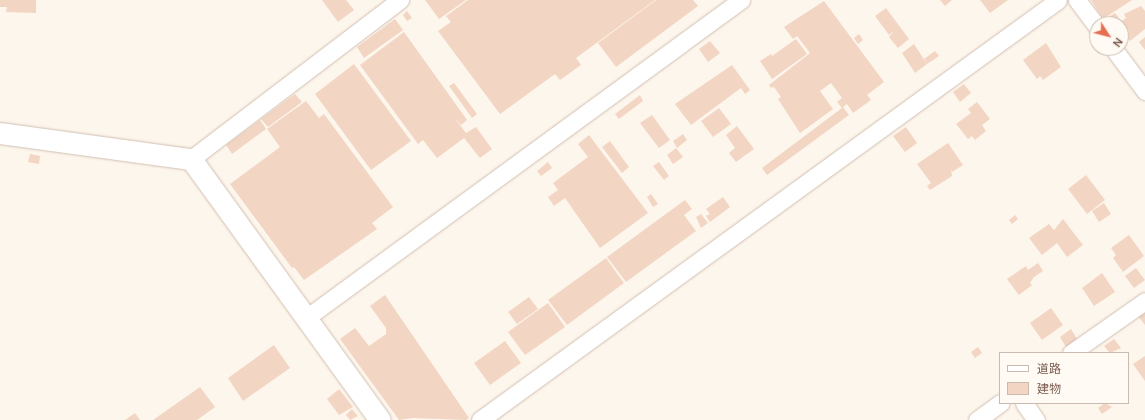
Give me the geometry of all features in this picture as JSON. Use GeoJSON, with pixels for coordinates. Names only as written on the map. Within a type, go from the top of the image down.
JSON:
{"type":"FeatureCollection","features":[{"type":"Feature","properties":{"kind":"street"},"geometry":{"type":"LineString","coordinates":[[0,133],[191,159],[400,0]]}},
{"type":"Feature","properties":{"kind":"street"},"geometry":{"type":"LineString","coordinates":[[306,318],[741,0]]}},
{"type":"Feature","properties":{"kind":"street"},"geometry":{"type":"LineString","coordinates":[[480,420],[1058,0]]}},
{"type":"Feature","properties":{"kind":"street"},"geometry":{"type":"LineString","coordinates":[[1077,0],[1089,16]]}},
{"type":"Feature","properties":{"kind":"street"},"geometry":{"type":"LineString","coordinates":[[1119,56],[1145,91]]}},
{"type":"Feature","properties":{"kind":"street"},"geometry":{"type":"LineString","coordinates":[[191,159],[380,420]]}},
{"type":"Feature","properties":{"kind":"street"},"geometry":{"type":"LineString","coordinates":[[1072,352],[1145,301]]}},
{"type":"Feature","properties":{"kind":"street"},"geometry":{"type":"LineString","coordinates":[[977,420],[999,404]]}},
{"type":"Feature","properties":{"kind":"street"},"geometry":{"type":"LineString","coordinates":[[1025,404],[1036,420]]}},
{"type":"Feature","properties":{"kind":"building"},"geometry":{"type":"Polygon","coordinates":[[[0,0],[36,0],[36,13],[6,12],[7,7],[0,7],[0,0]]]}},
{"type":"Feature","properties":{"kind":"building"},"geometry":{"type":"Polygon","coordinates":[[[322,0],[346,0],[354,10],[338,22],[322,0]]]}},
{"type":"Feature","properties":{"kind":"building"},"geometry":{"type":"Polygon","coordinates":[[[425,0],[466,0],[439,19],[425,0]]]}},
{"type":"Feature","properties":{"kind":"building"},"geometry":{"type":"Polygon","coordinates":[[[468,0],[655,0],[576,58],[581,65],[560,80],[555,74],[500,114],[438,31],[451,22],[446,16],[468,0]]]}},
{"type":"Feature","properties":{"kind":"building"},"geometry":{"type":"Polygon","coordinates":[[[656,0],[693,0],[698,6],[616,67],[598,43],[656,0]]]}},
{"type":"Feature","properties":{"kind":"building"},"geometry":{"type":"Polygon","coordinates":[[[940,0],[952,0],[945,6],[940,0]]]}},
{"type":"Feature","properties":{"kind":"building"},"geometry":{"type":"Polygon","coordinates":[[[980,0],[1008,0],[990,13],[980,0]]]}},
{"type":"Feature","properties":{"kind":"building"},"geometry":{"type":"Polygon","coordinates":[[[1091,0],[1132,0],[1108,16],[1101,16],[1091,0]]]}},
{"type":"Feature","properties":{"kind":"building"},"geometry":{"type":"Polygon","coordinates":[[[824,1],[884,82],[867,95],[871,100],[853,113],[847,104],[843,107],[849,115],[767,175],[762,168],[842,108],[837,102],[842,98],[831,83],[820,91],[833,109],[800,133],[778,99],[781,97],[774,87],[771,88],[769,85],[810,53],[797,36],[793,39],[784,27],[824,1]]]}},
{"type":"Feature","properties":{"kind":"building"},"geometry":{"type":"Polygon","coordinates":[[[1141,6],[1145,11],[1145,29],[1130,41],[1129,16],[1125,16],[1124,14],[1141,6]]]}},
{"type":"Feature","properties":{"kind":"building"},"geometry":{"type":"Polygon","coordinates":[[[886,8],[909,39],[898,48],[889,37],[894,31],[889,35],[875,16],[886,8]]]}},
{"type":"Feature","properties":{"kind":"building"},"geometry":{"type":"Polygon","coordinates":[[[407,11],[412,18],[407,21],[403,15],[407,11]]]}},
{"type":"Feature","properties":{"kind":"building"},"geometry":{"type":"Polygon","coordinates":[[[1115,13],[1117,16],[1110,16],[1115,13]]]}},
{"type":"Feature","properties":{"kind":"building"},"geometry":{"type":"Polygon","coordinates":[[[395,19],[403,30],[364,58],[357,47],[395,19]]]}},
{"type":"Feature","properties":{"kind":"building"},"geometry":{"type":"Polygon","coordinates":[[[404,32],[467,120],[461,125],[454,117],[466,133],[476,127],[492,149],[480,158],[464,138],[437,158],[423,140],[418,144],[360,65],[404,32]]]}},
{"type":"Feature","properties":{"kind":"building"},"geometry":{"type":"Polygon","coordinates":[[[859,34],[863,40],[858,44],[854,38],[859,34]]]}},
{"type":"Feature","properties":{"kind":"building"},"geometry":{"type":"Polygon","coordinates":[[[1145,37],[1145,50],[1139,42],[1145,37]]]}},
{"type":"Feature","properties":{"kind":"building"},"geometry":{"type":"Polygon","coordinates":[[[796,39],[807,54],[772,79],[760,61],[771,54],[772,56],[796,39]]]}},
{"type":"Feature","properties":{"kind":"building"},"geometry":{"type":"Polygon","coordinates":[[[710,41],[720,53],[708,62],[699,49],[710,41]]]}},
{"type":"Feature","properties":{"kind":"building"},"geometry":{"type":"Polygon","coordinates":[[[1046,43],[1061,67],[1043,80],[1040,76],[1037,79],[1023,60],[1046,43]]]}},
{"type":"Feature","properties":{"kind":"building"},"geometry":{"type":"Polygon","coordinates":[[[914,44],[927,64],[915,73],[902,53],[914,44]]]}},
{"type":"Feature","properties":{"kind":"building"},"geometry":{"type":"Polygon","coordinates":[[[935,51],[939,56],[927,64],[924,59],[935,51]]]}},
{"type":"Feature","properties":{"kind":"building"},"geometry":{"type":"Polygon","coordinates":[[[354,64],[411,141],[371,170],[315,94],[354,64]]]}},
{"type":"Feature","properties":{"kind":"building"},"geometry":{"type":"Polygon","coordinates":[[[732,65],[750,90],[745,94],[741,88],[691,125],[675,104],[732,65]]]}},
{"type":"Feature","properties":{"kind":"building"},"geometry":{"type":"Polygon","coordinates":[[[454,83],[477,114],[472,118],[449,86],[454,83]]]}},
{"type":"Feature","properties":{"kind":"building"},"geometry":{"type":"Polygon","coordinates":[[[964,84],[971,93],[960,102],[953,92],[964,84]]]}},
{"type":"Feature","properties":{"kind":"building"},"geometry":{"type":"Polygon","coordinates":[[[295,94],[302,102],[268,127],[261,119],[295,94]]]}},
{"type":"Feature","properties":{"kind":"building"},"geometry":{"type":"Polygon","coordinates":[[[640,95],[643,101],[619,119],[615,114],[640,95]]]}},
{"type":"Feature","properties":{"kind":"building"},"geometry":{"type":"Polygon","coordinates":[[[306,101],[319,118],[324,114],[393,207],[372,223],[377,229],[304,280],[294,267],[292,268],[230,184],[280,147],[267,129],[306,101]]]}},
{"type":"Feature","properties":{"kind":"building"},"geometry":{"type":"Polygon","coordinates":[[[977,102],[990,119],[982,125],[986,131],[975,140],[972,136],[968,139],[956,124],[971,113],[968,109],[977,102]]]}},
{"type":"Feature","properties":{"kind":"building"},"geometry":{"type":"Polygon","coordinates":[[[719,108],[731,124],[713,137],[701,121],[719,108]]]}},
{"type":"Feature","properties":{"kind":"building"},"geometry":{"type":"Polygon","coordinates":[[[652,115],[670,140],[659,148],[640,123],[652,115]]]}},
{"type":"Feature","properties":{"kind":"building"},"geometry":{"type":"Polygon","coordinates":[[[260,120],[266,129],[232,154],[226,145],[260,120]]]}},
{"type":"Feature","properties":{"kind":"building"},"geometry":{"type":"Polygon","coordinates":[[[737,126],[754,149],[736,162],[729,153],[735,148],[726,135],[737,126]]]}},
{"type":"Feature","properties":{"kind":"building"},"geometry":{"type":"Polygon","coordinates":[[[906,127],[917,143],[905,152],[893,136],[906,127]]]}},
{"type":"Feature","properties":{"kind":"building"},"geometry":{"type":"Polygon","coordinates":[[[683,134],[687,140],[677,148],[673,141],[683,134]]]}},
{"type":"Feature","properties":{"kind":"building"},"geometry":{"type":"Polygon","coordinates":[[[589,135],[648,213],[600,248],[565,198],[554,206],[548,197],[558,190],[553,183],[588,157],[578,144],[589,135]]]}},
{"type":"Feature","properties":{"kind":"building"},"geometry":{"type":"Polygon","coordinates":[[[610,141],[629,167],[622,173],[602,147],[610,141]]]}},
{"type":"Feature","properties":{"kind":"building"},"geometry":{"type":"Polygon","coordinates":[[[948,143],[963,165],[952,172],[951,170],[952,176],[930,190],[927,186],[931,183],[917,164],[948,143]]]}},
{"type":"Feature","properties":{"kind":"building"},"geometry":{"type":"Polygon","coordinates":[[[676,148],[683,157],[673,164],[667,155],[676,148]]]}},
{"type":"Feature","properties":{"kind":"building"},"geometry":{"type":"Polygon","coordinates":[[[30,154],[40,156],[39,164],[28,162],[30,154]]]}},
{"type":"Feature","properties":{"kind":"building"},"geometry":{"type":"Polygon","coordinates":[[[548,162],[552,168],[541,176],[537,171],[548,162]]]}},
{"type":"Feature","properties":{"kind":"building"},"geometry":{"type":"Polygon","coordinates":[[[659,162],[669,176],[664,180],[653,166],[659,162]]]}},
{"type":"Feature","properties":{"kind":"building"},"geometry":{"type":"Polygon","coordinates":[[[1086,175],[1105,200],[1087,214],[1068,189],[1086,175]]]}},
{"type":"Feature","properties":{"kind":"building"},"geometry":{"type":"Polygon","coordinates":[[[651,194],[658,204],[653,207],[647,197],[651,194]]]}},
{"type":"Feature","properties":{"kind":"building"},"geometry":{"type":"Polygon","coordinates":[[[723,197],[730,207],[710,222],[706,216],[710,214],[706,209],[723,197]]]}},
{"type":"Feature","properties":{"kind":"building"},"geometry":{"type":"Polygon","coordinates":[[[685,200],[692,209],[684,215],[696,231],[626,282],[607,257],[685,200]]]}},
{"type":"Feature","properties":{"kind":"building"},"geometry":{"type":"Polygon","coordinates":[[[1104,203],[1111,214],[1099,222],[1092,211],[1104,203]]]}},
{"type":"Feature","properties":{"kind":"building"},"geometry":{"type":"Polygon","coordinates":[[[701,214],[708,223],[701,228],[696,217],[701,214]]]}},
{"type":"Feature","properties":{"kind":"building"},"geometry":{"type":"Polygon","coordinates":[[[1015,215],[1018,219],[1012,224],[1009,220],[1015,215]]]}},
{"type":"Feature","properties":{"kind":"building"},"geometry":{"type":"Polygon","coordinates":[[[1063,219],[1083,245],[1067,257],[1057,243],[1042,255],[1029,238],[1049,224],[1054,230],[1063,219]]]}},
{"type":"Feature","properties":{"kind":"building"},"geometry":{"type":"Polygon","coordinates":[[[1129,235],[1144,256],[1123,272],[1113,258],[1116,255],[1111,248],[1129,235]]]}},
{"type":"Feature","properties":{"kind":"building"},"geometry":{"type":"Polygon","coordinates":[[[606,258],[624,283],[567,325],[548,300],[606,258]]]}},
{"type":"Feature","properties":{"kind":"building"},"geometry":{"type":"Polygon","coordinates":[[[1038,263],[1043,271],[1034,277],[1030,283],[1032,285],[1019,295],[1007,279],[1026,266],[1028,270],[1038,263]]]}},
{"type":"Feature","properties":{"kind":"building"},"geometry":{"type":"Polygon","coordinates":[[[1136,268],[1145,280],[1134,288],[1125,276],[1136,268]]]}},
{"type":"Feature","properties":{"kind":"building"},"geometry":{"type":"Polygon","coordinates":[[[1102,273],[1115,292],[1094,306],[1082,288],[1102,273]]]}},
{"type":"Feature","properties":{"kind":"building"},"geometry":{"type":"Polygon","coordinates":[[[385,295],[469,418],[466,420],[413,418],[399,420],[340,339],[355,328],[369,346],[386,334],[386,328],[370,306],[385,295]]]}},
{"type":"Feature","properties":{"kind":"building"},"geometry":{"type":"Polygon","coordinates":[[[529,297],[538,309],[517,324],[508,312],[529,297]]]}},
{"type":"Feature","properties":{"kind":"building"},"geometry":{"type":"Polygon","coordinates":[[[548,303],[565,327],[525,355],[508,332],[548,303]]]}},
{"type":"Feature","properties":{"kind":"building"},"geometry":{"type":"Polygon","coordinates":[[[1051,308],[1063,325],[1042,340],[1030,323],[1051,308]]]}},
{"type":"Feature","properties":{"kind":"building"},"geometry":{"type":"Polygon","coordinates":[[[1145,309],[1145,325],[1137,315],[1145,309]]]}},
{"type":"Feature","properties":{"kind":"building"},"geometry":{"type":"Polygon","coordinates":[[[1071,329],[1077,339],[1066,347],[1060,337],[1071,329]]]}},
{"type":"Feature","properties":{"kind":"building"},"geometry":{"type":"Polygon","coordinates":[[[1114,339],[1121,348],[1109,352],[1104,346],[1114,339]]]}},
{"type":"Feature","properties":{"kind":"building"},"geometry":{"type":"Polygon","coordinates":[[[505,341],[521,363],[490,385],[474,363],[505,341]]]}},
{"type":"Feature","properties":{"kind":"building"},"geometry":{"type":"Polygon","coordinates":[[[274,345],[290,368],[243,401],[228,378],[274,345]]]}},
{"type":"Feature","properties":{"kind":"building"},"geometry":{"type":"Polygon","coordinates":[[[978,347],[982,353],[975,358],[971,352],[978,347]]]}},
{"type":"Feature","properties":{"kind":"building"},"geometry":{"type":"Polygon","coordinates":[[[1145,356],[1145,381],[1133,364],[1145,356]]]}},
{"type":"Feature","properties":{"kind":"building"},"geometry":{"type":"Polygon","coordinates":[[[200,387],[215,407],[197,420],[153,420],[200,387]]]}},
{"type":"Feature","properties":{"kind":"building"},"geometry":{"type":"Polygon","coordinates":[[[339,389],[353,407],[339,415],[327,399],[339,389]]]}},
{"type":"Feature","properties":{"kind":"building"},"geometry":{"type":"Polygon","coordinates":[[[1104,404],[1112,407],[1102,414],[1098,408],[1104,404]]]}},
{"type":"Feature","properties":{"kind":"building"},"geometry":{"type":"Polygon","coordinates":[[[352,409],[358,416],[350,420],[346,415],[352,409]]]}},
{"type":"Feature","properties":{"kind":"building"},"geometry":{"type":"Polygon","coordinates":[[[135,413],[140,420],[125,420],[135,413]]]}}]}
